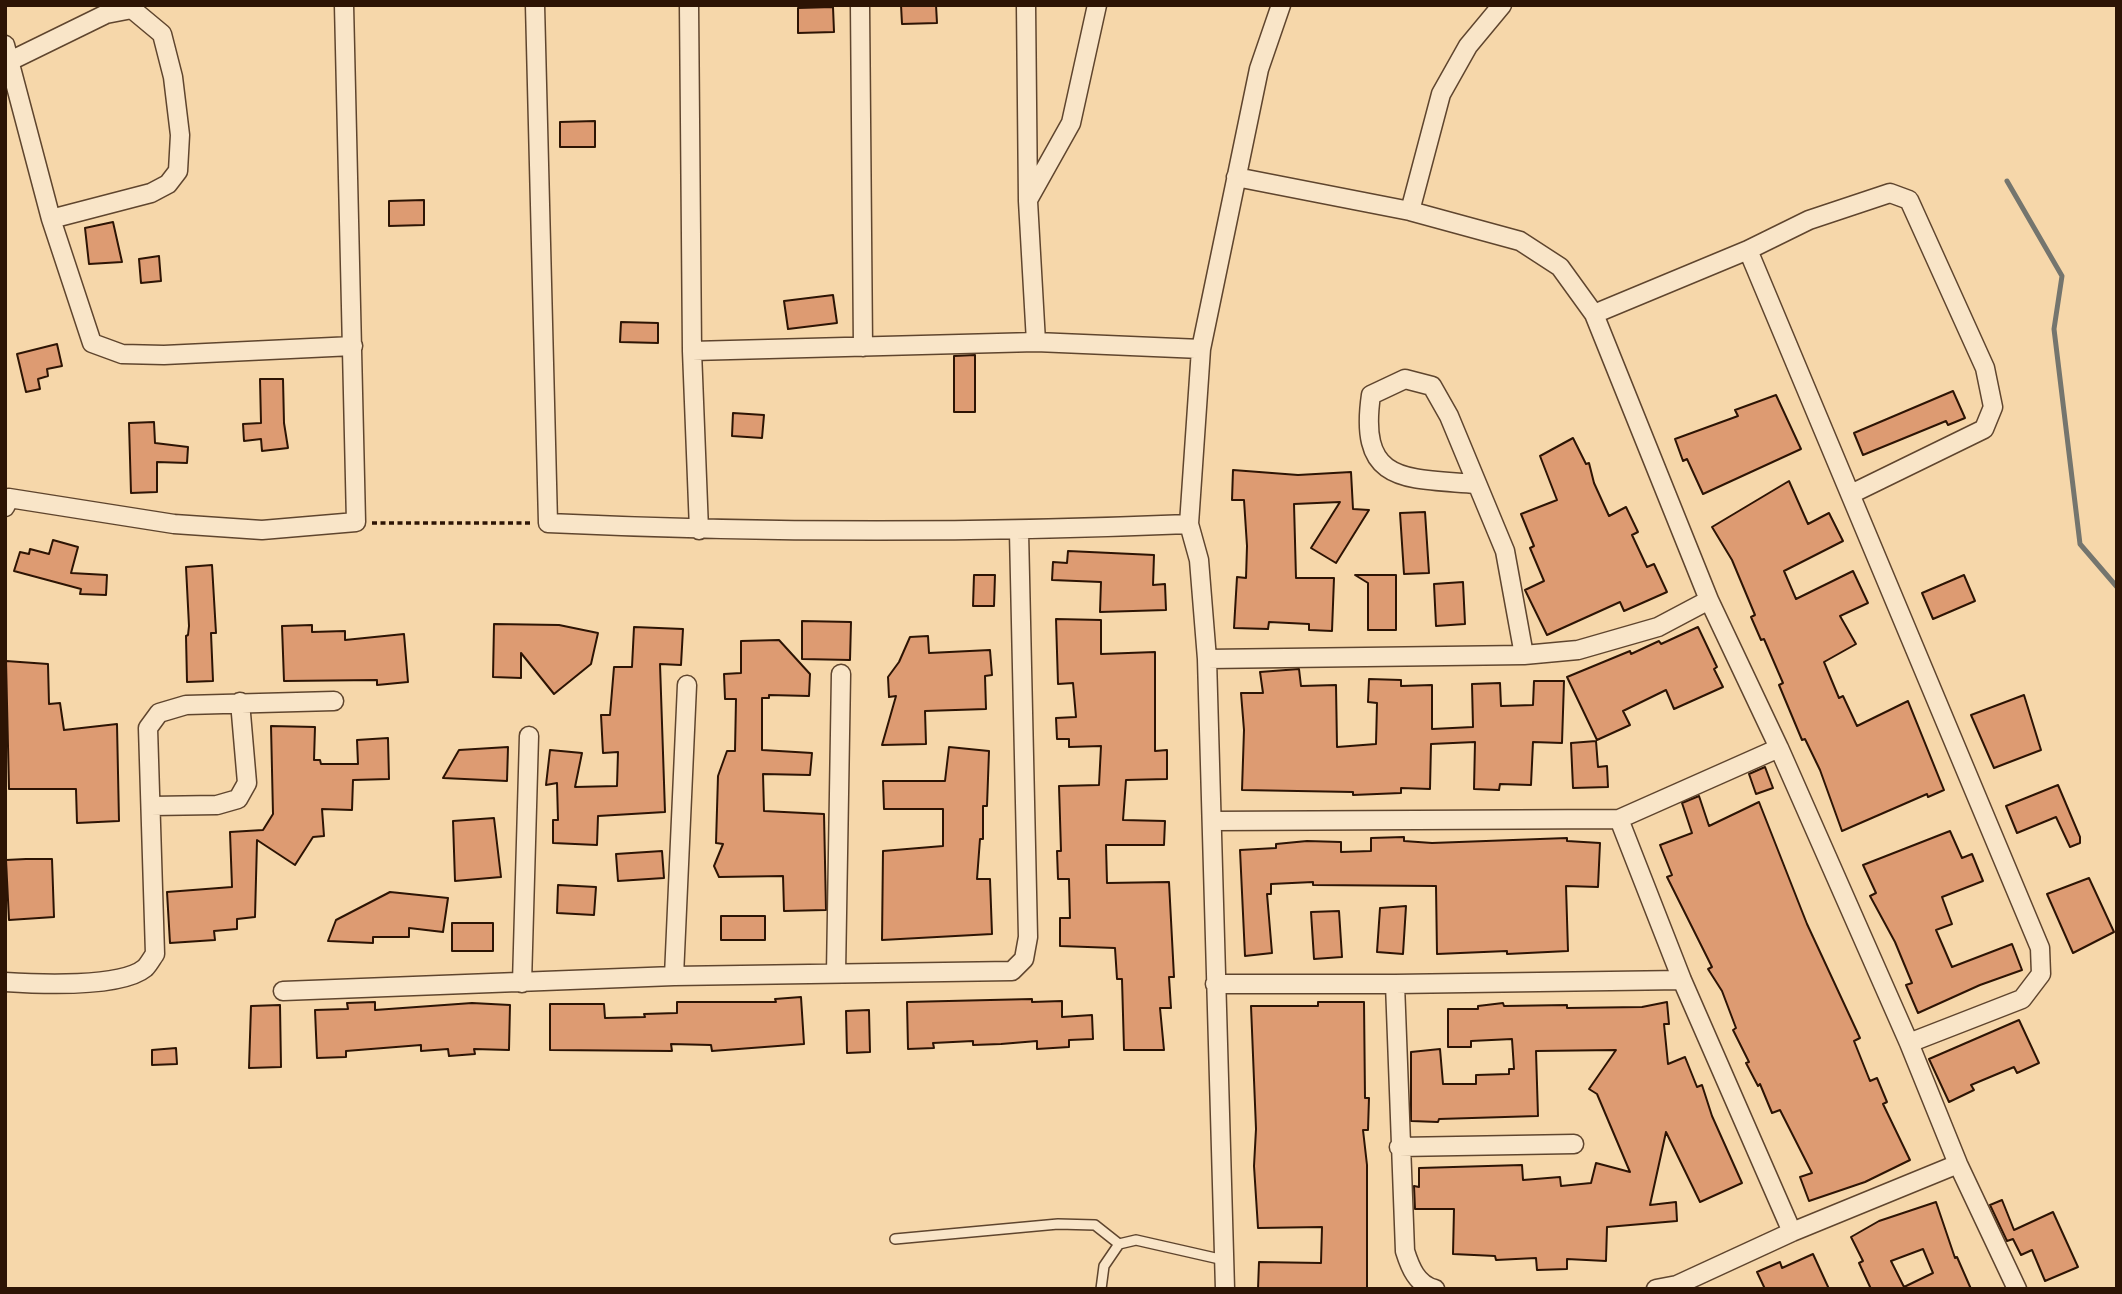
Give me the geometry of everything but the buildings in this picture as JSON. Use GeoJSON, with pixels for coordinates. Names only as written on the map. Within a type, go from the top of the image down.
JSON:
{"type":"FeatureCollection","features":[{"type":"Feature","properties":{"kind":"street"},"geometry":{"type":"LineString","coordinates":[[6,501],[174,524],[262,530],[356,523],[344,5]]}},
{"type":"Feature","properties":{"kind":"street"},"geometry":{"type":"LineString","coordinates":[[535,5],[548,523],[699,530],[1019,531],[1189,524]]}},
{"type":"Feature","properties":{"kind":"street"},"geometry":{"type":"LineString","coordinates":[[689,5],[692,351],[699,530]]}},
{"type":"Feature","properties":{"kind":"street"},"geometry":{"type":"LineString","coordinates":[[860,5],[863,347]]}},
{"type":"Feature","properties":{"kind":"street"},"geometry":{"type":"LineString","coordinates":[[1026,5],[1028,201],[1036,342]]}},
{"type":"Feature","properties":{"kind":"street"},"geometry":{"type":"LineString","coordinates":[[1028,201],[1070,123],[1097,5]]}},
{"type":"Feature","properties":{"kind":"street"},"geometry":{"type":"LineString","coordinates":[[1225,1289],[1207,659],[1199,560],[1189,524],[1200,349],[1259,69],[1281,5]]}},
{"type":"Feature","properties":{"kind":"street"},"geometry":{"type":"LineString","coordinates":[[1410,211],[1441,94],[1468,46],[1502,5]]}},
{"type":"Feature","properties":{"kind":"street"},"geometry":{"type":"LineString","coordinates":[[51,219],[150,193],[168,184],[178,171],[180,135],[173,77],[162,34],[132,9],[106,14],[8,53],[51,219],[92,343],[122,354],[164,355],[353,346]]}},
{"type":"Feature","properties":{"kind":"street"},"geometry":{"type":"LineString","coordinates":[[1236,177],[1410,211],[1520,241],[1560,267],[1594,314],[1709,600],[1779,748],[1909,1043],[1958,1164],[2017,1289]]}},
{"type":"Feature","properties":{"kind":"street"},"geometry":{"type":"LineString","coordinates":[[1594,314],[1748,250],[1809,220],[1890,193],[1909,200],[1985,368],[1993,407],[1984,429],[1850,494]]}},
{"type":"Feature","properties":{"kind":"street"},"geometry":{"type":"LineString","coordinates":[[1748,250],[2040,948],[2041,974],[2022,999],[1909,1043]]}},
{"type":"Feature","properties":{"kind":"street"},"geometry":{"type":"LineString","coordinates":[[692,351],[1036,342],[1200,349]]}},
{"type":"Feature","properties":{"kind":"street"},"geometry":{"type":"LineString","coordinates":[[1476,484],[1404,478],[1377,459],[1367,427],[1371,395],[1405,379],[1432,386],[1449,416],[1505,551],[1524,655]]}},
{"type":"Feature","properties":{"kind":"street"},"geometry":{"type":"LineString","coordinates":[[284,990],[674,976],[1012,971],[1024,959],[1028,937],[1019,531]]}},
{"type":"Feature","properties":{"kind":"street"},"geometry":{"type":"LineString","coordinates":[[1207,659],[1524,655],[1578,650],[1658,627],[1709,600]]}},
{"type":"Feature","properties":{"kind":"street"},"geometry":{"type":"LineString","coordinates":[[836,973],[841,674]]}},
{"type":"Feature","properties":{"kind":"street"},"geometry":{"type":"LineString","coordinates":[[674,976],[687,685]]}},
{"type":"Feature","properties":{"kind":"street"},"geometry":{"type":"LineString","coordinates":[[5,982],[56,985],[113,979],[144,969],[155,954],[148,728],[159,713],[186,705],[334,701]]}},
{"type":"Feature","properties":{"kind":"street"},"geometry":{"type":"LineString","coordinates":[[150,807],[218,806],[238,799],[247,783],[240,702]]}},
{"type":"Feature","properties":{"kind":"street"},"geometry":{"type":"LineString","coordinates":[[522,983],[529,736]]}},
{"type":"Feature","properties":{"kind":"street"},"geometry":{"type":"LineString","coordinates":[[1213,821],[1619,819],[1779,748]]}},
{"type":"Feature","properties":{"kind":"street"},"geometry":{"type":"LineString","coordinates":[[1619,819],[1682,980],[1791,1232]]}},
{"type":"Feature","properties":{"kind":"street"},"geometry":{"type":"LineString","coordinates":[[1215,984],[1682,980]]}},
{"type":"Feature","properties":{"kind":"street"},"geometry":{"type":"LineString","coordinates":[[1395,984],[1399,1147],[1405,1251],[1412,1271],[1428,1287],[1435,1289]]}},
{"type":"Feature","properties":{"kind":"street"},"geometry":{"type":"LineString","coordinates":[[1399,1147],[1574,1144]]}},
{"type":"Feature","properties":{"kind":"street"},"geometry":{"type":"LineString","coordinates":[[1656,1289],[1677,1285],[1791,1232],[1958,1164]]}},
{"type":"Feature","properties":{"kind":"lane"},"geometry":{"type":"LineString","coordinates":[[895,1239],[1058,1224],[1095,1225],[1119,1244]]}},
{"type":"Feature","properties":{"kind":"lane"},"geometry":{"type":"LineString","coordinates":[[1101,1289],[1104,1266],[1119,1244],[1136,1240],[1224,1260]]}},
{"type":"Feature","properties":{"kind":"path"},"geometry":{"type":"LineString","coordinates":[[356,523],[548,523]]}},
{"type":"Feature","properties":{"kind":"waterway"},"geometry":{"type":"LineString","coordinates":[[2007,181],[2062,276],[2054,329],[2080,544],[2117,587]]}}]}
